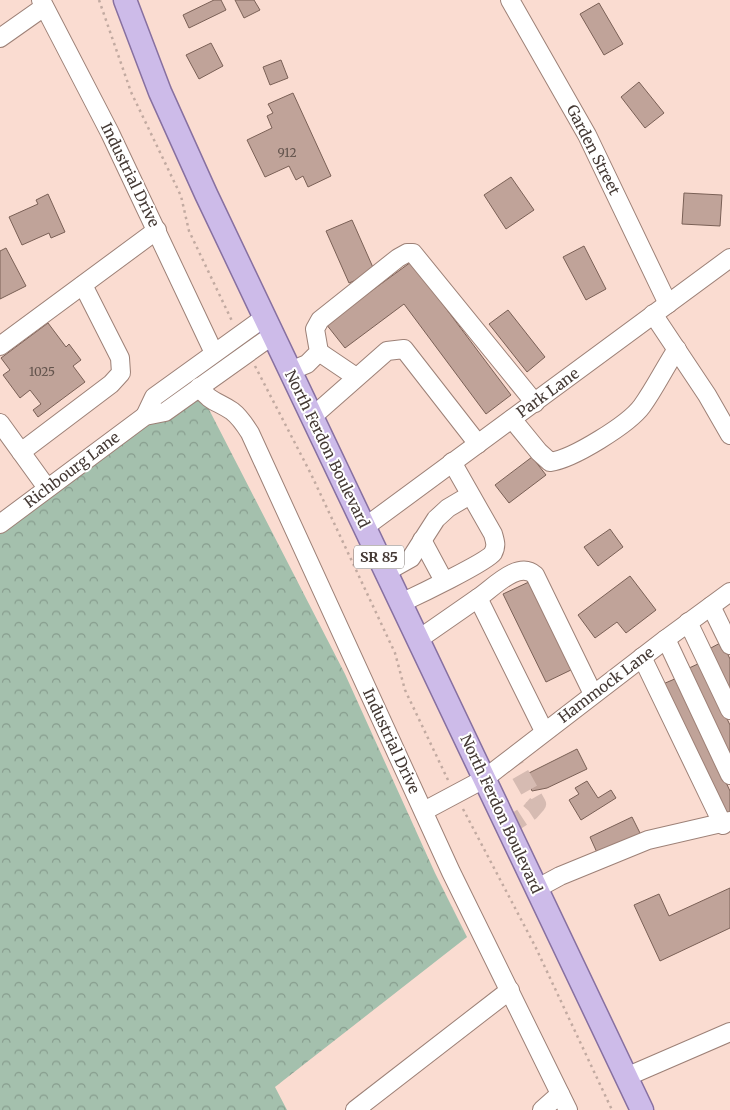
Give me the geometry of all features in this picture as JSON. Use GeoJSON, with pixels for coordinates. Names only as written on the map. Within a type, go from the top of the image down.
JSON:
{"type":"FeatureCollection","features":[{"type":"Feature","properties":{"kind":"main road","name":"North Ferdon Boulevard"},"geometry":{"type":"LineString","coordinates":[[125,0],[160,92],[290,371],[642,1110]]}},
{"type":"Feature","properties":{"kind":"street","name":"Garden Street"},"geometry":{"type":"LineString","coordinates":[[510,0],[587,135],[668,304]]}},
{"type":"Feature","properties":{"kind":"street"},"geometry":{"type":"LineString","coordinates":[[0,38],[42,3]]}},
{"type":"Feature","properties":{"kind":"street","name":"Industrial Drive"},"geometry":{"type":"LineString","coordinates":[[42,3],[110,133],[214,353]]}},
{"type":"Feature","properties":{"kind":"street"},"geometry":{"type":"LineString","coordinates":[[0,346],[157,230]]}},
{"type":"Feature","properties":{"kind":"street"},"geometry":{"type":"LineString","coordinates":[[356,377],[319,352],[315,329],[320,320],[398,258],[413,252],[535,403]]}},
{"type":"Feature","properties":{"kind":"street","name":"Park Lane"},"geometry":{"type":"LineString","coordinates":[[365,528],[730,258]]}},
{"type":"Feature","properties":{"kind":"street"},"geometry":{"type":"LineString","coordinates":[[21,452],[111,384],[121,373],[122,365],[120,358],[83,285]]}},
{"type":"Feature","properties":{"kind":"street"},"geometry":{"type":"LineString","coordinates":[[653,314],[730,435]]}},
{"type":"Feature","properties":{"kind":"street","name":"Richbourg Lane"},"geometry":{"type":"LineString","coordinates":[[145,416],[154,397],[214,353],[239,335],[269,326]]}},
{"type":"Feature","properties":{"kind":"street","name":"Richbourg Lane"},"geometry":{"type":"LineString","coordinates":[[0,524],[145,416],[164,412],[248,352],[269,326]]}},
{"type":"Feature","properties":{"kind":"street"},"geometry":{"type":"LineString","coordinates":[[312,416],[387,351],[404,349],[478,444]]}},
{"type":"Feature","properties":{"kind":"street"},"geometry":{"type":"LineString","coordinates":[[512,419],[539,452],[550,462],[559,461],[581,451],[634,415],[643,405],[677,349]]}},
{"type":"Feature","properties":{"kind":"street"},"geometry":{"type":"LineString","coordinates":[[290,371],[307,364],[319,352]]}},
{"type":"Feature","properties":{"kind":"street","name":"Industrial Drive"},"geometry":{"type":"LineString","coordinates":[[199,387],[212,402],[231,410],[241,418],[250,433],[424,811],[568,1110]]}},
{"type":"Feature","properties":{"kind":"street"},"geometry":{"type":"LineString","coordinates":[[0,423],[47,488]]}},
{"type":"Feature","properties":{"kind":"street"},"geometry":{"type":"LineString","coordinates":[[402,603],[484,561],[492,553],[496,545],[493,534],[452,462]]}},
{"type":"Feature","properties":{"kind":"street"},"geometry":{"type":"LineString","coordinates":[[386,572],[411,558],[436,519],[448,508],[470,495]]}},
{"type":"Feature","properties":{"kind":"street"},"geometry":{"type":"LineString","coordinates":[[422,540],[444,581]]}},
{"type":"Feature","properties":{"kind":"street"},"geometry":{"type":"LineString","coordinates":[[419,639],[514,572],[531,571],[540,583],[593,694]]}},
{"type":"Feature","properties":{"kind":"street","name":"Hammock Lane"},"geometry":{"type":"LineString","coordinates":[[424,811],[484,779],[544,731],[730,592]]}},
{"type":"Feature","properties":{"kind":"street"},"geometry":{"type":"LineString","coordinates":[[478,598],[544,731]]}},
{"type":"Feature","properties":{"kind":"street"},"geometry":{"type":"LineString","coordinates":[[711,606],[730,645]]}},
{"type":"Feature","properties":{"kind":"street"},"geometry":{"type":"LineString","coordinates":[[688,622],[730,710]]}},
{"type":"Feature","properties":{"kind":"street"},"geometry":{"type":"LineString","coordinates":[[666,639],[730,775]]}},
{"type":"Feature","properties":{"kind":"street"},"geometry":{"type":"LineString","coordinates":[[536,889],[560,876],[648,840],[726,823],[642,657]]}},
{"type":"Feature","properties":{"kind":"street"},"geometry":{"type":"LineString","coordinates":[[355,1110],[510,990]]}},
{"type":"Feature","properties":{"kind":"street"},"geometry":{"type":"LineString","coordinates":[[626,1077],[730,1032]]}},
{"type":"Feature","properties":{"kind":"street"},"geometry":{"type":"LineString","coordinates":[[542,1110],[560,1094]]}},
{"type":"Feature","properties":{"kind":"path"},"geometry":{"type":"LineString","coordinates":[[100,0],[131,92],[181,196],[189,231],[239,335]]}},
{"type":"Feature","properties":{"kind":"path"},"geometry":{"type":"LineString","coordinates":[[248,352],[311,474],[395,653],[405,690],[456,794],[535,946],[612,1110]]}},
{"type":"Feature","properties":{"kind":"green space"},"geometry":{"type":"Polygon","coordinates":[[[199,390],[345,674],[435,873],[467,937],[275,1087],[287,1110],[0,1110],[0,534],[153,419],[199,390]]]}},
{"type":"Feature","properties":{"kind":"building"},"geometry":{"type":"Polygon","coordinates":[[[214,0],[221,0],[226,10],[189,28],[183,15],[214,0]]]}},
{"type":"Feature","properties":{"kind":"building"},"geometry":{"type":"Polygon","coordinates":[[[235,0],[254,0],[260,10],[244,18],[235,0]]]}},
{"type":"Feature","properties":{"kind":"building"},"geometry":{"type":"Polygon","coordinates":[[[599,3],[623,44],[604,55],[580,14],[599,3]]]}},
{"type":"Feature","properties":{"kind":"building"},"geometry":{"type":"Polygon","coordinates":[[[211,43],[223,66],[199,79],[186,55],[211,43]]]}},
{"type":"Feature","properties":{"kind":"building"},"geometry":{"type":"Polygon","coordinates":[[[281,60],[288,78],[270,85],[263,67],[281,60]]]}},
{"type":"Feature","properties":{"kind":"building"},"geometry":{"type":"Polygon","coordinates":[[[639,82],[664,113],[645,128],[621,97],[639,82]]]}},
{"type":"Feature","properties":{"kind":"building"},"geometry":{"type":"Polygon","coordinates":[[[293,93],[331,176],[308,187],[303,176],[296,180],[289,166],[265,177],[247,140],[272,128],[267,116],[273,113],[268,104],[293,93]]]}},
{"type":"Feature","properties":{"kind":"building"},"geometry":{"type":"Polygon","coordinates":[[[511,177],[534,210],[506,229],[484,195],[511,177]]]}},
{"type":"Feature","properties":{"kind":"building"},"geometry":{"type":"Polygon","coordinates":[[[684,193],[722,195],[720,226],[682,224],[684,193]]]}},
{"type":"Feature","properties":{"kind":"building"},"geometry":{"type":"Polygon","coordinates":[[[48,194],[65,232],[51,238],[49,233],[22,245],[9,217],[38,204],[36,200],[48,194]]]}},
{"type":"Feature","properties":{"kind":"building"},"geometry":{"type":"Polygon","coordinates":[[[352,220],[375,272],[349,283],[326,231],[352,220]]]}},
{"type":"Feature","properties":{"kind":"building"},"geometry":{"type":"Polygon","coordinates":[[[584,246],[606,289],[586,300],[563,257],[584,246]]]}},
{"type":"Feature","properties":{"kind":"building"},"geometry":{"type":"Polygon","coordinates":[[[6,248],[26,286],[0,299],[0,251],[6,248]]]}},
{"type":"Feature","properties":{"kind":"building"},"geometry":{"type":"Polygon","coordinates":[[[411,262],[511,395],[486,414],[404,304],[345,348],[326,324],[411,262]]]}},
{"type":"Feature","properties":{"kind":"building"},"geometry":{"type":"Polygon","coordinates":[[[508,310],[545,357],[527,372],[489,324],[508,310]]]}},
{"type":"Feature","properties":{"kind":"building"},"geometry":{"type":"Polygon","coordinates":[[[48,323],[66,347],[69,344],[81,360],[73,366],[85,382],[38,417],[33,410],[41,404],[30,390],[20,398],[3,375],[10,370],[1,358],[48,323]]]}},
{"type":"Feature","properties":{"kind":"building"},"geometry":{"type":"Polygon","coordinates":[[[532,457],[546,475],[509,503],[495,485],[532,457]]]}},
{"type":"Feature","properties":{"kind":"building"},"geometry":{"type":"Polygon","coordinates":[[[610,529],[623,547],[598,566],[584,547],[610,529]]]}},
{"type":"Feature","properties":{"kind":"building"},"geometry":{"type":"Polygon","coordinates":[[[630,576],[656,610],[626,633],[617,622],[595,638],[578,615],[630,576]]]}},
{"type":"Feature","properties":{"kind":"building"},"geometry":{"type":"Polygon","coordinates":[[[531,581],[573,669],[546,682],[503,594],[531,581]]]}},
{"type":"Feature","properties":{"kind":"building"},"geometry":{"type":"Polygon","coordinates":[[[722,642],[730,659],[730,693],[709,649],[722,642]]]}},
{"type":"Feature","properties":{"kind":"building"},"geometry":{"type":"Polygon","coordinates":[[[700,663],[730,725],[730,759],[687,669],[700,663]]]}},
{"type":"Feature","properties":{"kind":"building"},"geometry":{"type":"Polygon","coordinates":[[[677,678],[730,791],[730,815],[726,817],[663,684],[677,678]]]}},
{"type":"Feature","properties":{"kind":"building"},"geometry":{"type":"Polygon","coordinates":[[[577,749],[587,769],[547,788],[532,791],[525,775],[577,749]]]}},
{"type":"Feature","properties":{"kind":"building"},"geometry":{"type":"Polygon","coordinates":[[[587,781],[598,798],[611,790],[616,798],[581,820],[569,800],[579,794],[575,788],[587,781]]]}},
{"type":"Feature","properties":{"kind":"building"},"geometry":{"type":"Polygon","coordinates":[[[632,817],[642,837],[599,857],[590,837],[632,817]]]}},
{"type":"Feature","properties":{"kind":"building"},"geometry":{"type":"Polygon","coordinates":[[[730,888],[730,928],[660,961],[634,905],[659,894],[669,916],[730,888]]]}},
{"type":"Feature","properties":{"kind":"tunnel"},"geometry":{"type":"LineString","coordinates":[[507,827],[530,812],[537,804],[511,758]]}}]}
